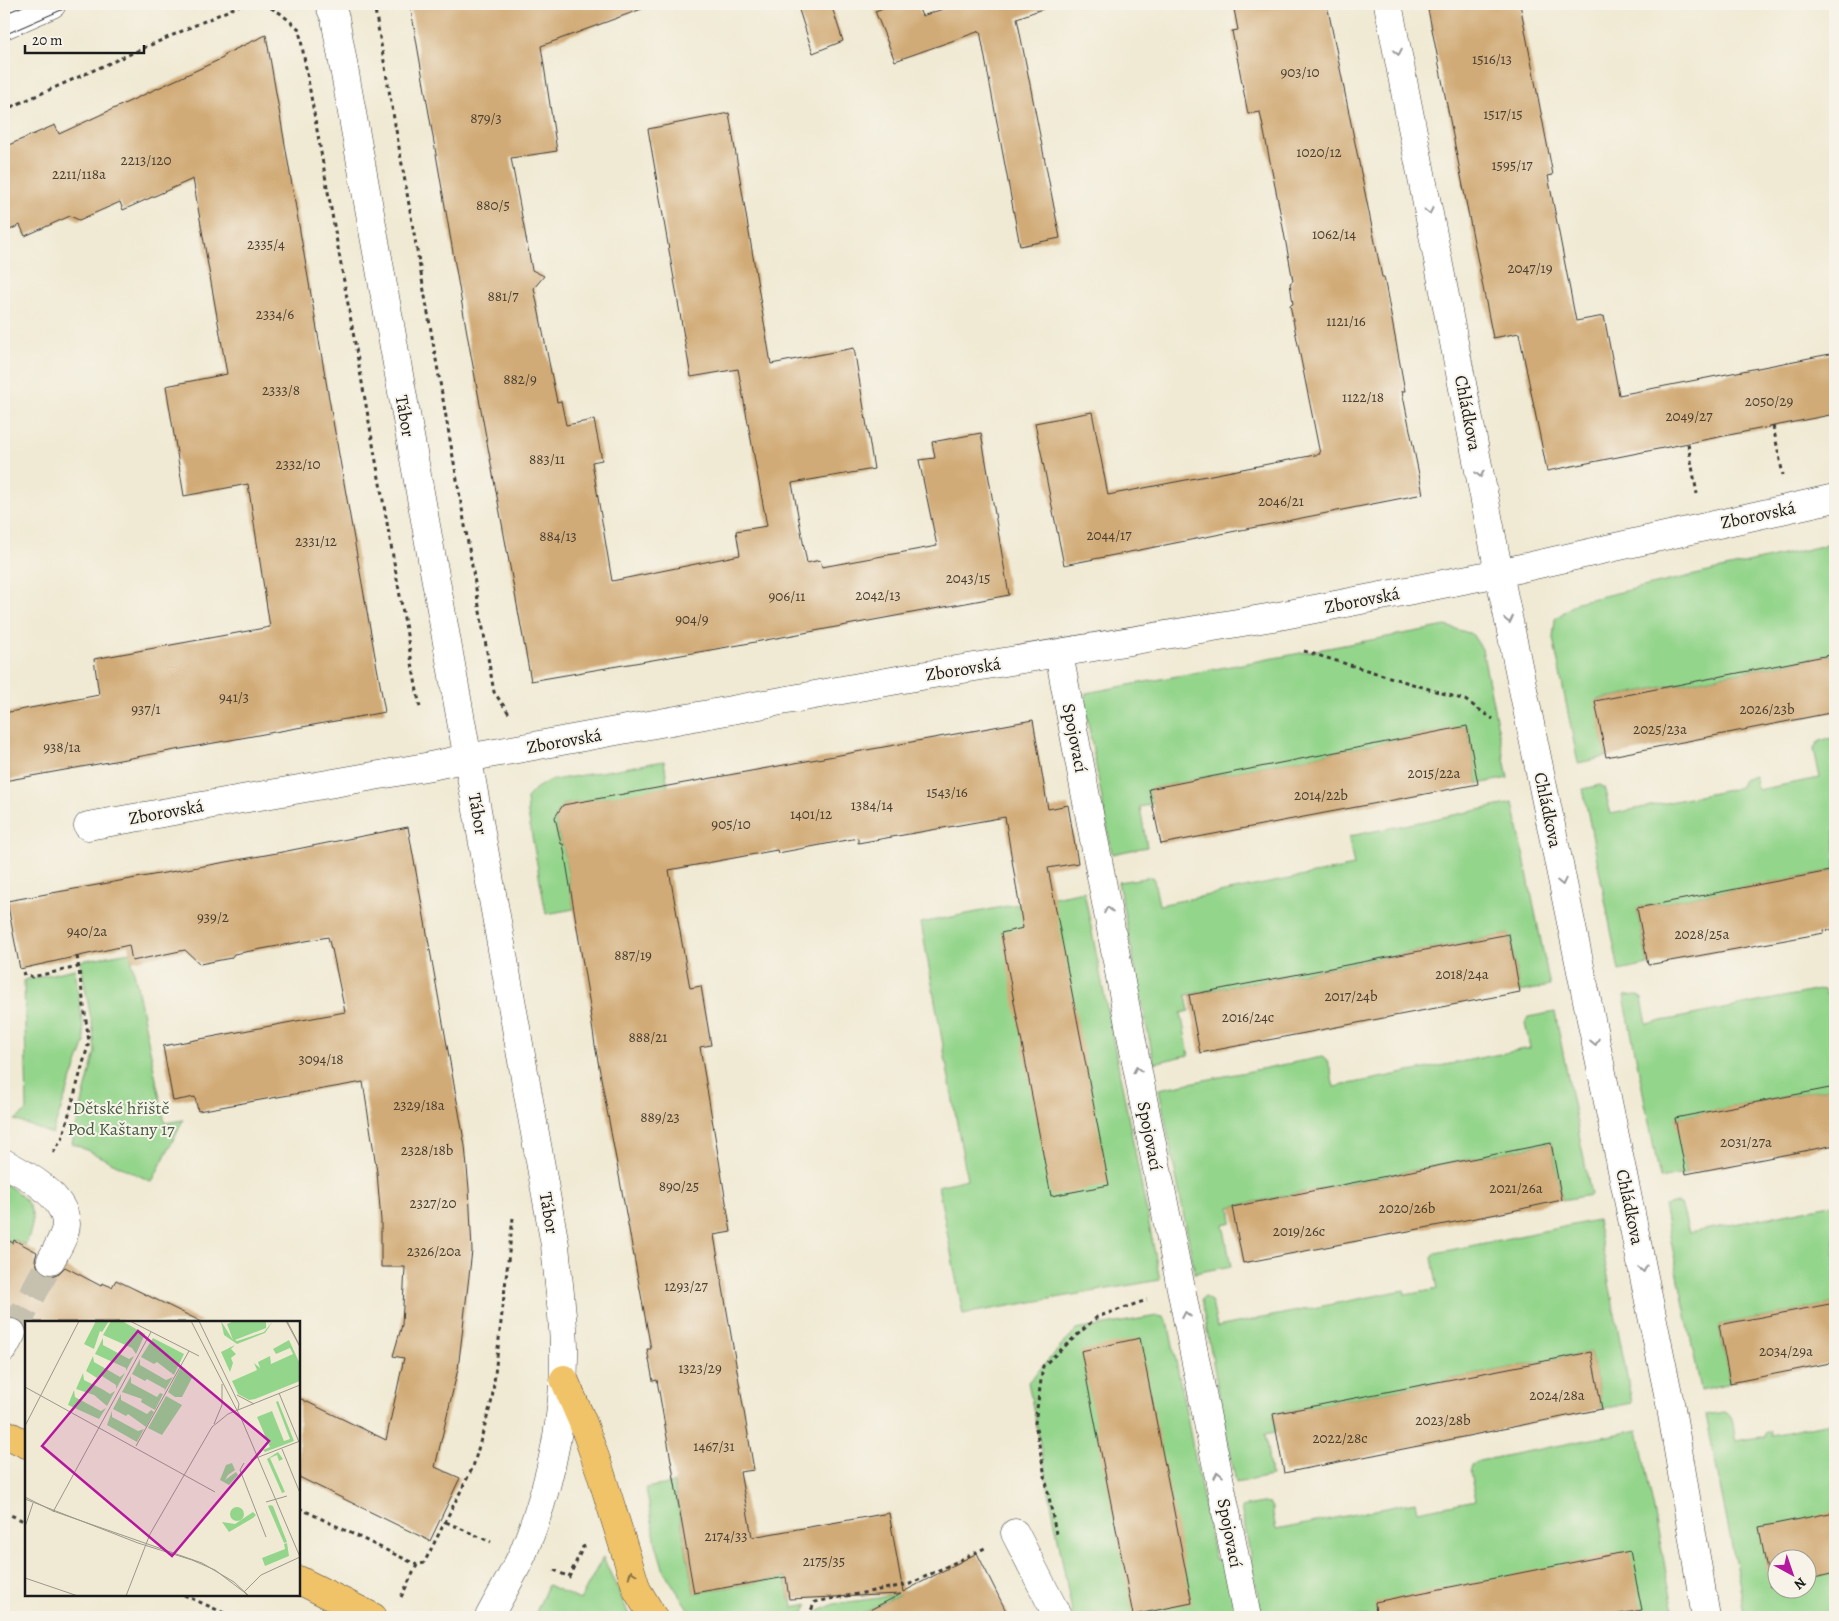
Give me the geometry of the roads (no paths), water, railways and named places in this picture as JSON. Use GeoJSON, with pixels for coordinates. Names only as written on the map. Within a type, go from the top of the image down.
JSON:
{"type":"FeatureCollection","features":[{"type":"Feature","properties":{"kind":"main road"},"geometry":{"type":"LineString","coordinates":[[564,1379],[583,1423],[600,1471],[637,1590],[653,1617]]}},
{"type":"Feature","properties":{"kind":"main road"},"geometry":{"type":"LineString","coordinates":[[4,1433],[25,1444]]}},
{"type":"Feature","properties":{"kind":"main road"},"geometry":{"type":"LineString","coordinates":[[300,1580],[373,1617]]}},
{"type":"Feature","properties":{"kind":"street"},"geometry":{"type":"LineString","coordinates":[[4,24],[52,4]]}},
{"type":"Feature","properties":{"kind":"street","name":"Tábor"},"geometry":{"type":"LineString","coordinates":[[330,4],[555,1245],[562,1320],[564,1379],[557,1436],[545,1493],[522,1556],[489,1617]]}},
{"type":"Feature","properties":{"kind":"street","name":"Chládkova"},"geometry":{"type":"LineString","coordinates":[[1388,4],[1499,573],[1671,1408],[1706,1617]]}},
{"type":"Feature","properties":{"kind":"street","name":"Zborovská"},"geometry":{"type":"LineString","coordinates":[[88,826],[421,768],[903,679],[1279,616],[1499,573],[1835,498]]}},
{"type":"Feature","properties":{"kind":"street","name":"Spojovací"},"geometry":{"type":"LineString","coordinates":[[1059,654],[1144,1104],[1247,1617]]}},
{"type":"Feature","properties":{"kind":"street"},"geometry":{"type":"LineString","coordinates":[[4,1163],[37,1180],[60,1206],[66,1222],[65,1230],[51,1260]]}},
{"type":"Feature","properties":{"kind":"street"},"geometry":{"type":"LineString","coordinates":[[1015,1533],[1058,1617]]}},
{"type":"Feature","properties":{"kind":"tunnel"},"geometry":{"type":"LineString","coordinates":[[12,1333],[51,1260]]}},
{"type":"Feature","properties":{"kind":"tram line"},"geometry":{"type":"LineString","coordinates":[[4,14],[28,4]]}},
{"type":"Feature","properties":{"kind":"tram line"},"geometry":{"type":"LineString","coordinates":[[4,35],[75,4]]}},
{"type":"Feature","properties":{"kind":"park label","name":"Dětské hřiště Pod Kaštany 17"},"geometry":{"type":"Point","coordinates":[121,1118]}}]}
